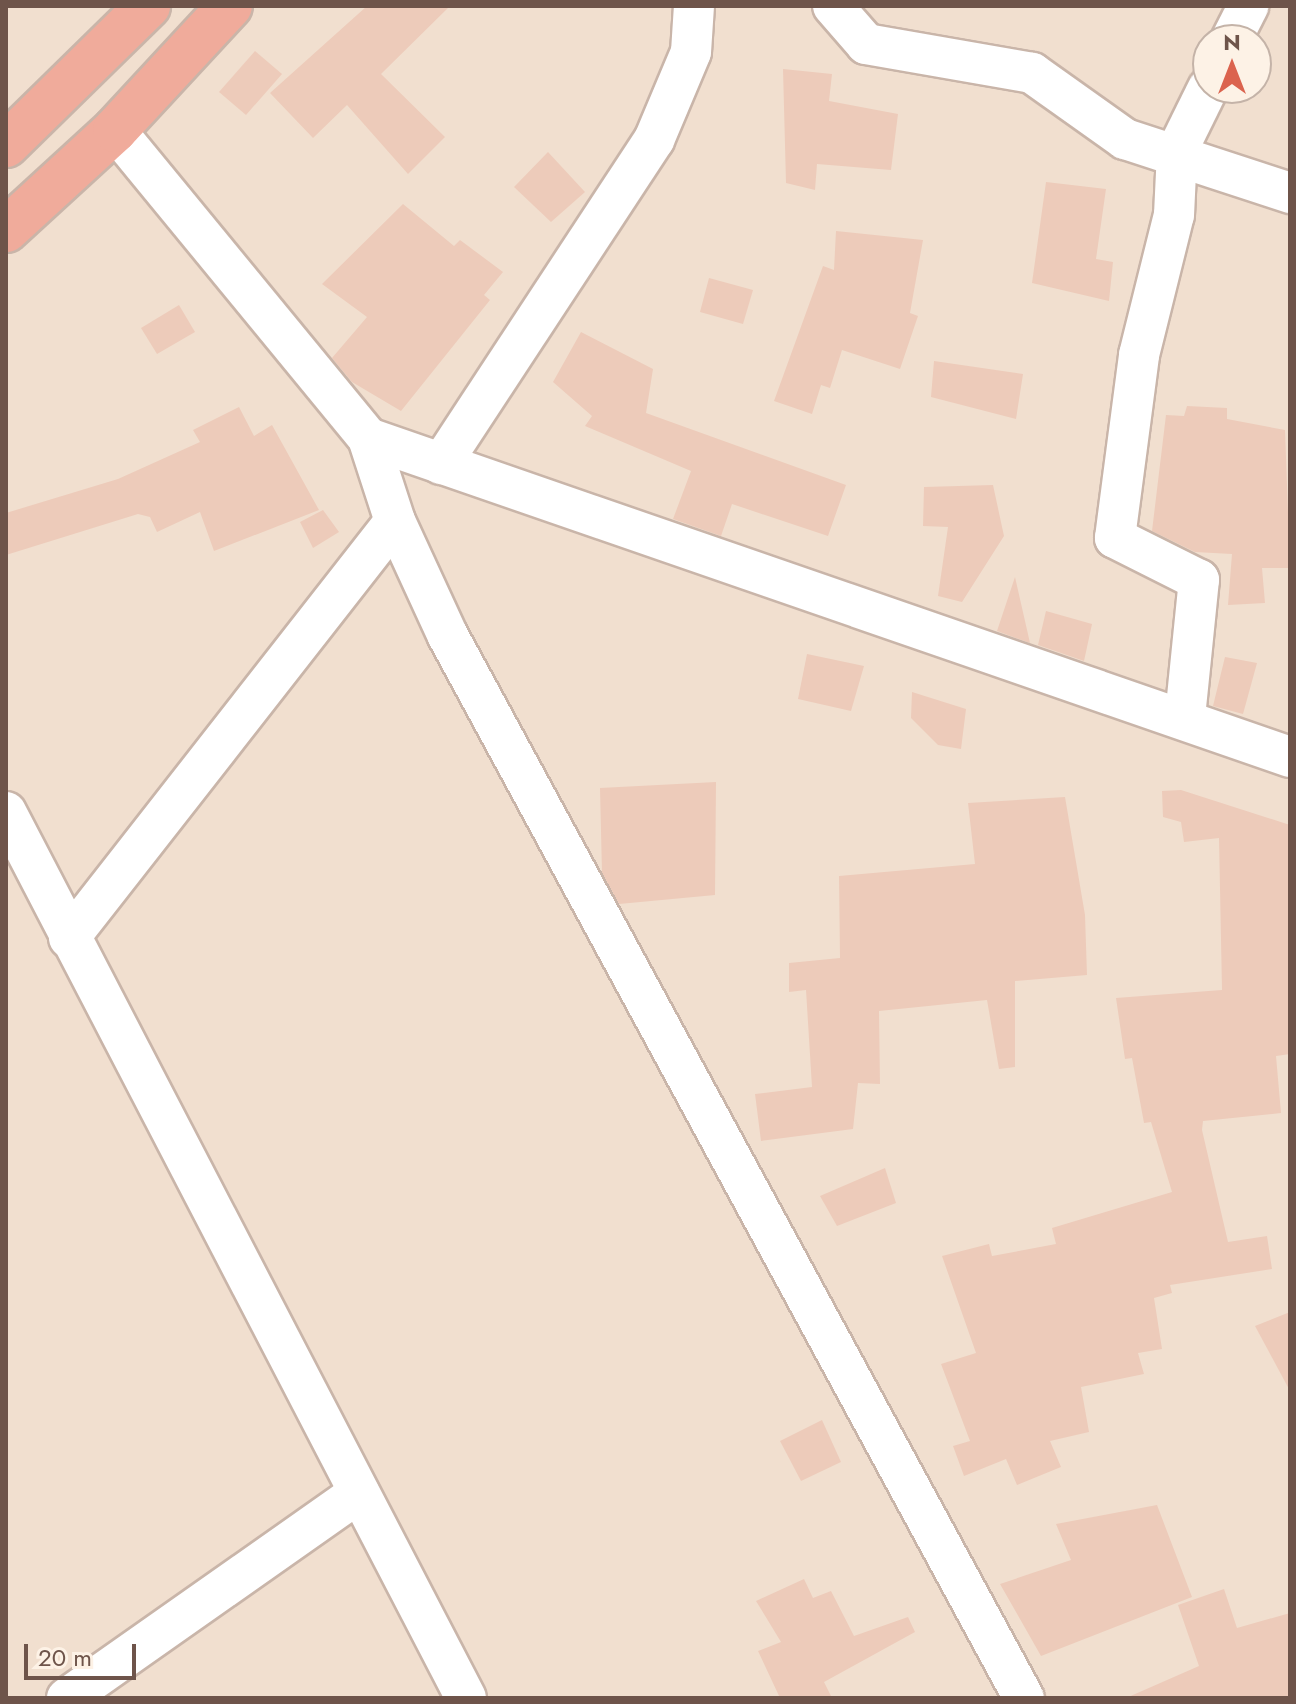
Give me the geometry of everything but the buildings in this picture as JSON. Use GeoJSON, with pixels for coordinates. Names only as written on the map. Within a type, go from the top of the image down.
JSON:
{"type":"FeatureCollection","features":[{"type":"Feature","properties":{"kind":"highway"},"geometry":{"type":"LineString","coordinates":[[6,145],[148,6]]}},
{"type":"Feature","properties":{"kind":"highway"},"geometry":{"type":"LineString","coordinates":[[6,230],[115,130],[230,6]]}},
{"type":"Feature","properties":{"kind":"street"},"geometry":{"type":"LineString","coordinates":[[441,464],[654,140],[691,52],[694,6]]}},
{"type":"Feature","properties":{"kind":"street"},"geometry":{"type":"LineString","coordinates":[[833,6],[866,44],[1032,73],[1125,139],[1177,151],[1290,193]]}},
{"type":"Feature","properties":{"kind":"street"},"geometry":{"type":"LineString","coordinates":[[1239,24],[1248,6]]}},
{"type":"Feature","properties":{"kind":"street"},"geometry":{"type":"LineString","coordinates":[[1185,717],[1199,580],[1115,538],[1139,355],[1174,215],[1177,151],[1200,104]]}},
{"type":"Feature","properties":{"kind":"street"},"geometry":{"type":"LineString","coordinates":[[115,130],[368,438],[395,521],[448,636],[1024,1698]]}},
{"type":"Feature","properties":{"kind":"street"},"geometry":{"type":"LineString","coordinates":[[368,438],[1185,717],[1290,757]]}},
{"type":"Feature","properties":{"kind":"street"},"geometry":{"type":"LineString","coordinates":[[69,938],[395,521]]}},
{"type":"Feature","properties":{"kind":"street"},"geometry":{"type":"LineString","coordinates":[[6,812],[466,1698]]}},
{"type":"Feature","properties":{"kind":"street"},"geometry":{"type":"LineString","coordinates":[[67,1698],[359,1493]]}},
{"type":"Feature","properties":{"kind":"shaded area"},"geometry":{"type":"Polygon","coordinates":[[[6,6],[1290,6],[1290,1698],[6,1698],[6,6]]]}}]}
